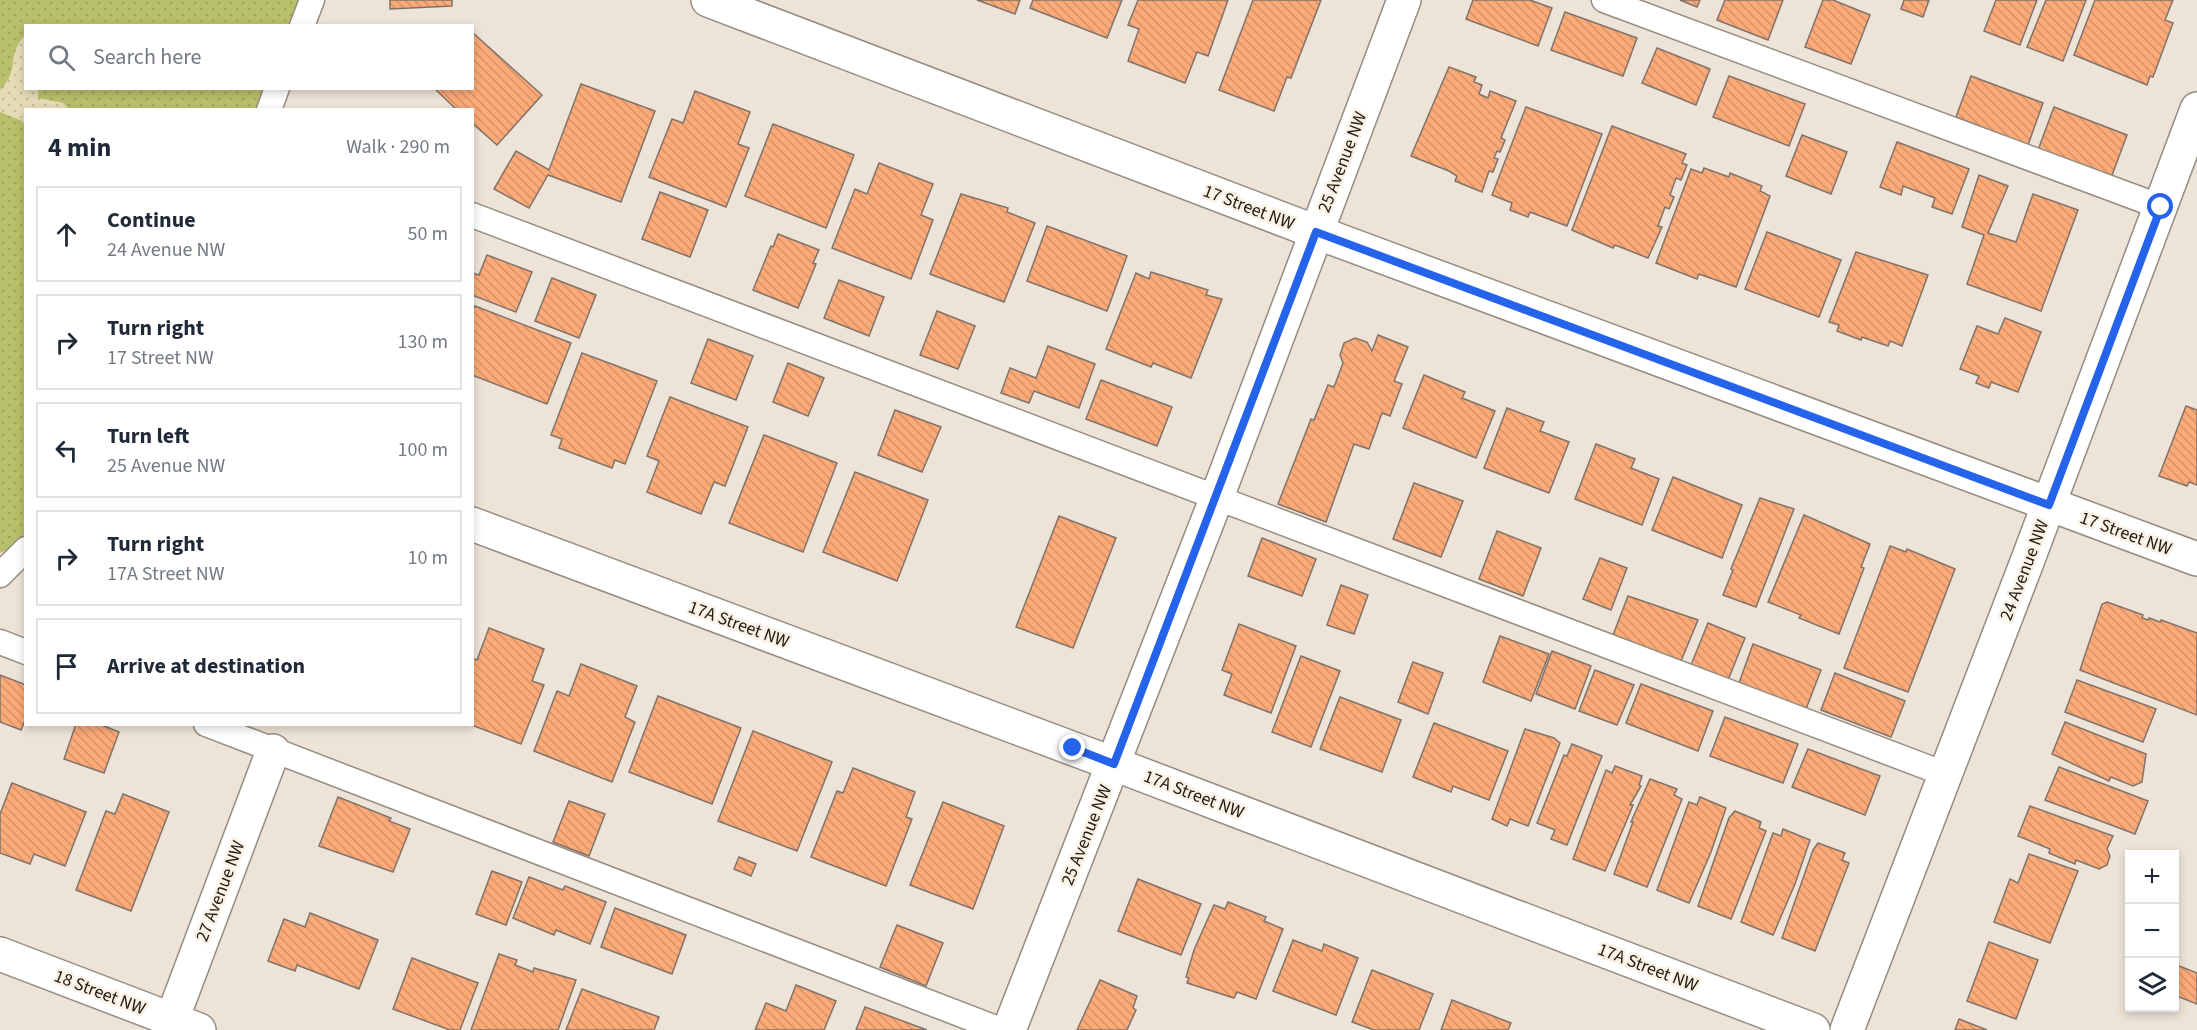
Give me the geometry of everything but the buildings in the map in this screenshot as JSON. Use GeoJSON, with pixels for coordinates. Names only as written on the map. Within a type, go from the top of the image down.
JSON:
{"type":"FeatureCollection","features":[{"type":"Feature","properties":{"kind":"street","name":"17 Street NW"},"geometry":{"type":"LineString","coordinates":[[708,0],[1316,232],[2197,560]]}},
{"type":"Feature","properties":{"kind":"street","name":"25 Avenue NW"},"geometry":{"type":"LineString","coordinates":[[1009,1030],[1217,497],[1404,0]]}},
{"type":"Feature","properties":{"kind":"street","name":"24 Avenue NW"},"geometry":{"type":"LineString","coordinates":[[1847,1030],[2049,505],[2197,110]]}},
{"type":"Feature","properties":{"kind":"street","name":"17A Street NW"},"geometry":{"type":"LineString","coordinates":[[474,525],[1114,764],[1813,1030]]}},
{"type":"Feature","properties":{"kind":"street","name":"27 Avenue NW"},"geometry":{"type":"LineString","coordinates":[[179,1027],[273,751]]}},
{"type":"Feature","properties":{"kind":"street","name":"18 Street NW"},"geometry":{"type":"LineString","coordinates":[[0,954],[179,1027]]}},
{"type":"Feature","properties":{"kind":"lane"},"geometry":{"type":"LineString","coordinates":[[303,24],[312,0]]}},
{"type":"Feature","properties":{"kind":"lane"},"geometry":{"type":"LineString","coordinates":[[1604,0],[2161,207]]}},
{"type":"Feature","properties":{"kind":"lane"},"geometry":{"type":"LineString","coordinates":[[270,108],[276,90]]}},
{"type":"Feature","properties":{"kind":"lane"},"geometry":{"type":"LineString","coordinates":[[474,216],[1945,774]]}},
{"type":"Feature","properties":{"kind":"lane"},"geometry":{"type":"LineString","coordinates":[[0,575],[24,551]]}},
{"type":"Feature","properties":{"kind":"lane"},"geometry":{"type":"LineString","coordinates":[[0,642],[24,651]]}},
{"type":"Feature","properties":{"kind":"lane"},"geometry":{"type":"LineString","coordinates":[[211,726],[1000,1030]]}},
{"type":"Feature","properties":{"kind":"green space"},"geometry":{"type":"Polygon","coordinates":[[[0,0],[314,0],[304,24],[24,24],[24,90],[279,90],[270,108],[24,108],[24,543],[0,553],[0,0]]]}},
{"type":"Feature","properties":{"kind":"sand"},"geometry":{"type":"Polygon","coordinates":[[[24,36],[24,90],[38,90],[38,98],[63,103],[68,108],[24,108],[24,124],[22,121],[0,112],[0,90],[10,76],[19,43],[24,36]]]}},
{"type":"Feature","properties":{"kind":"route"},"geometry":{"type":"LineString","coordinates":[[1073,748],[1114,764],[1316,232],[2049,505],[2161,207]]}}]}
